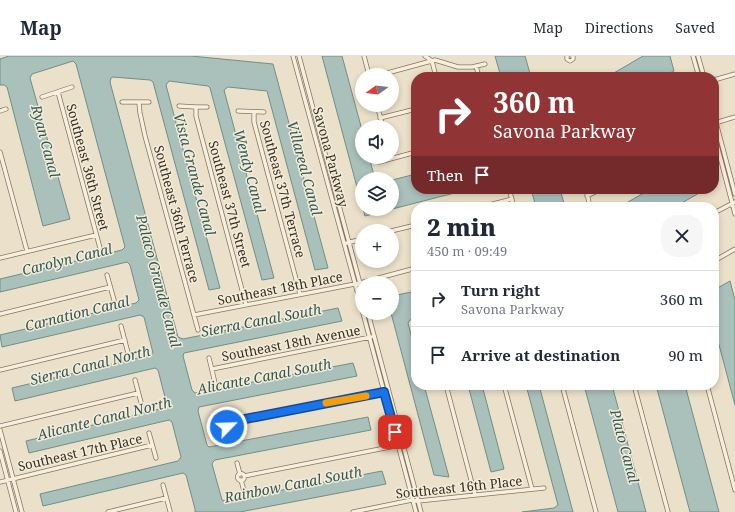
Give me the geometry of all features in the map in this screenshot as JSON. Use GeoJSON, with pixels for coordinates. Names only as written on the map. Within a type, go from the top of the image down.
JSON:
{"type":"FeatureCollection","features":[{"type":"Feature","properties":{"kind":"street","name":"Savona Parkway"},"geometry":{"type":"LineString","coordinates":[[294,56],[355,283]]}},
{"type":"Feature","properties":{"kind":"street","name":"Savona Parkway"},"geometry":{"type":"LineString","coordinates":[[299,56],[358,276]]}},
{"type":"Feature","properties":{"kind":"street"},"geometry":{"type":"LineString","coordinates":[[364,56],[367,68]]}},
{"type":"Feature","properties":{"kind":"street"},"geometry":{"type":"LineString","coordinates":[[425,56],[432,61],[435,72]]}},
{"type":"Feature","properties":{"kind":"street"},"geometry":{"type":"LineString","coordinates":[[567,56],[567,59],[570,61],[573,60],[573,56]]}},
{"type":"Feature","properties":{"kind":"street"},"geometry":{"type":"LineString","coordinates":[[693,56],[698,72]]}},
{"type":"Feature","properties":{"kind":"street"},"geometry":{"type":"LineString","coordinates":[[698,56],[703,72]]}},
{"type":"Feature","properties":{"kind":"street"},"geometry":{"type":"LineString","coordinates":[[399,70],[432,61],[438,61],[458,67],[485,64]]}},
{"type":"Feature","properties":{"kind":"street"},"geometry":{"type":"LineString","coordinates":[[476,66],[478,72]]}},
{"type":"Feature","properties":{"kind":"street"},"geometry":{"type":"LineString","coordinates":[[719,79],[735,74]]}},
{"type":"Feature","properties":{"kind":"street","name":"Southeast 36th Street"},"geometry":{"type":"LineString","coordinates":[[42,97],[72,87]]}},
{"type":"Feature","properties":{"kind":"street","name":"Southeast 36th Street"},"geometry":{"type":"LineString","coordinates":[[58,92],[100,248]]}},
{"type":"Feature","properties":{"kind":"street"},"geometry":{"type":"LineString","coordinates":[[122,102],[149,102]]}},
{"type":"Feature","properties":{"kind":"street","name":"Southeast 36th Terrace"},"geometry":{"type":"LineString","coordinates":[[139,103],[143,128],[198,330]]}},
{"type":"Feature","properties":{"kind":"street"},"geometry":{"type":"LineString","coordinates":[[179,106],[196,108],[207,107]]}},
{"type":"Feature","properties":{"kind":"street","name":"Southeast 37th Street"},"geometry":{"type":"LineString","coordinates":[[196,108],[196,116],[246,305]]}},
{"type":"Feature","properties":{"kind":"street"},"geometry":{"type":"LineString","coordinates":[[379,112],[380,118],[411,109]]}},
{"type":"Feature","properties":{"kind":"street"},"geometry":{"type":"LineString","coordinates":[[0,111],[6,110]]}},
{"type":"Feature","properties":{"kind":"street","name":"Southeast 37th Terrace"},"geometry":{"type":"LineString","coordinates":[[238,111],[264,112]]}},
{"type":"Feature","properties":{"kind":"street","name":"Southeast 37th Terrace"},"geometry":{"type":"LineString","coordinates":[[254,112],[256,130],[300,294]]}},
{"type":"Feature","properties":{"kind":"street"},"geometry":{"type":"LineString","coordinates":[[719,122],[735,117]]}},
{"type":"Feature","properties":{"kind":"street"},"geometry":{"type":"LineString","coordinates":[[719,137],[735,194]]}},
{"type":"Feature","properties":{"kind":"street"},"geometry":{"type":"LineString","coordinates":[[719,151],[734,203],[735,214]]}},
{"type":"Feature","properties":{"kind":"street"},"geometry":{"type":"LineString","coordinates":[[0,152],[27,251]]}},
{"type":"Feature","properties":{"kind":"street"},"geometry":{"type":"LineString","coordinates":[[320,152],[325,152]]}},
{"type":"Feature","properties":{"kind":"street"},"geometry":{"type":"LineString","coordinates":[[399,156],[411,153]]}},
{"type":"Feature","properties":{"kind":"street"},"geometry":{"type":"LineString","coordinates":[[510,194],[513,202]]}},
{"type":"Feature","properties":{"kind":"street"},"geometry":{"type":"LineString","coordinates":[[589,202],[587,196],[591,194]]}},
{"type":"Feature","properties":{"kind":"street"},"geometry":{"type":"LineString","coordinates":[[500,202],[512,199]]}},
{"type":"Feature","properties":{"kind":"street"},"geometry":{"type":"LineString","coordinates":[[719,210],[734,203]]}},
{"type":"Feature","properties":{"kind":"street"},"geometry":{"type":"LineString","coordinates":[[399,229],[411,225]]}},
{"type":"Feature","properties":{"kind":"street"},"geometry":{"type":"LineString","coordinates":[[0,258],[96,235]]}},
{"type":"Feature","properties":{"kind":"street"},"geometry":{"type":"LineString","coordinates":[[344,244],[355,241]]}},
{"type":"Feature","properties":{"kind":"street"},"geometry":{"type":"LineString","coordinates":[[719,258],[735,249]]}},
{"type":"Feature","properties":{"kind":"street","name":"Southeast 18th Place"},"geometry":{"type":"LineString","coordinates":[[386,276],[411,269]]}},
{"type":"Feature","properties":{"kind":"street"},"geometry":{"type":"LineString","coordinates":[[107,275],[114,300]]}},
{"type":"Feature","properties":{"kind":"street","name":"Southeast 18th Place"},"geometry":{"type":"LineString","coordinates":[[194,315],[355,283]]}},
{"type":"Feature","properties":{"kind":"street"},"geometry":{"type":"LineString","coordinates":[[0,314],[110,287]]}},
{"type":"Feature","properties":{"kind":"street"},"geometry":{"type":"LineString","coordinates":[[366,320],[372,337]]}},
{"type":"Feature","properties":{"kind":"street"},"geometry":{"type":"LineString","coordinates":[[369,320],[386,391],[421,512]]}},
{"type":"Feature","properties":{"kind":"street"},"geometry":{"type":"LineString","coordinates":[[121,326],[128,353]]}},
{"type":"Feature","properties":{"kind":"street","name":"Southeast 18th Avenue"},"geometry":{"type":"LineString","coordinates":[[212,369],[372,337]]}},
{"type":"Feature","properties":{"kind":"street"},"geometry":{"type":"LineString","coordinates":[[0,370],[124,340]]}},
{"type":"Feature","properties":{"kind":"street","name":"Southeast 18th Avenue"},"geometry":{"type":"LineString","coordinates":[[209,358],[215,383]]}},
{"type":"Feature","properties":{"kind":"street"},"geometry":{"type":"LineString","coordinates":[[134,380],[142,406]]}},
{"type":"Feature","properties":{"kind":"street"},"geometry":{"type":"LineString","coordinates":[[447,390],[475,495]]}},
{"type":"Feature","properties":{"kind":"street"},"geometry":{"type":"LineString","coordinates":[[505,390],[532,489]]}},
{"type":"Feature","properties":{"kind":"street"},"geometry":{"type":"LineString","coordinates":[[563,390],[596,512]]}},
{"type":"Feature","properties":{"kind":"street"},"geometry":{"type":"LineString","coordinates":[[635,390],[668,512]]}},
{"type":"Feature","properties":{"kind":"street"},"geometry":{"type":"LineString","coordinates":[[708,390],[735,490]]}},
{"type":"Feature","properties":{"kind":"street"},"geometry":{"type":"LineString","coordinates":[[225,419],[228,419],[230,422],[386,391]]}},
{"type":"Feature","properties":{"kind":"street"},"geometry":{"type":"LineString","coordinates":[[0,426],[138,393]]}},
{"type":"Feature","properties":{"kind":"street"},"geometry":{"type":"LineString","coordinates":[[223,410],[225,419],[222,424],[227,427],[230,436]]}},
{"type":"Feature","properties":{"kind":"street"},"geometry":{"type":"LineString","coordinates":[[227,427],[229,426],[230,422]]}},
{"type":"Feature","properties":{"kind":"street"},"geometry":{"type":"LineString","coordinates":[[0,430],[22,512]]}},
{"type":"Feature","properties":{"kind":"street","name":"Southeast 17th Place"},"geometry":{"type":"LineString","coordinates":[[149,433],[156,458]]}},
{"type":"Feature","properties":{"kind":"street","name":"Southeast 17th Place"},"geometry":{"type":"LineString","coordinates":[[0,482],[152,445]]}},
{"type":"Feature","properties":{"kind":"street"},"geometry":{"type":"LineString","coordinates":[[240,474],[244,476],[401,445]]}},
{"type":"Feature","properties":{"kind":"street"},"geometry":{"type":"LineString","coordinates":[[401,445],[412,500],[416,512]]}},
{"type":"Feature","properties":{"kind":"street"},"geometry":{"type":"LineString","coordinates":[[0,451],[16,512]]}},
{"type":"Feature","properties":{"kind":"street"},"geometry":{"type":"LineString","coordinates":[[237,463],[240,474],[237,478],[241,480],[244,491]]}},
{"type":"Feature","properties":{"kind":"street"},"geometry":{"type":"LineString","coordinates":[[241,480],[244,476]]}},
{"type":"Feature","properties":{"kind":"street"},"geometry":{"type":"LineString","coordinates":[[163,485],[170,511]]}},
{"type":"Feature","properties":{"kind":"street","name":"Southeast 16th Place"},"geometry":{"type":"LineString","coordinates":[[353,512],[412,500],[418,501],[544,488]]}},
{"type":"Feature","properties":{"kind":"street"},"geometry":{"type":"LineString","coordinates":[[108,512],[166,498]]}},
{"type":"Feature","properties":{"kind":"water"},"geometry":{"type":"Polygon","coordinates":[[[9,56],[191,56],[273,64],[328,268],[315,270],[267,91],[228,87],[224,90],[274,278],[262,280],[210,88],[208,86],[169,81],[166,85],[220,288],[209,290],[153,82],[150,80],[113,77],[111,78],[110,82],[178,337],[183,339],[338,308],[342,321],[184,353],[183,356],[192,390],[195,393],[353,363],[357,376],[199,407],[198,411],[207,445],[209,447],[368,417],[371,430],[215,460],[212,464],[222,500],[225,501],[382,471],[386,484],[240,512],[195,512],[186,475],[183,473],[43,506],[40,494],[178,461],[181,457],[172,422],[169,420],[29,453],[26,441],[164,408],[167,405],[158,370],[155,368],[15,401],[12,388],[150,355],[153,353],[144,317],[140,315],[2,347],[0,335],[136,303],[139,300],[130,265],[127,262],[0,292],[0,279],[122,250],[125,247],[76,64],[73,61],[32,74],[30,78],[70,219],[43,226],[7,87],[0,85],[0,59],[9,56]]]}},
{"type":"Feature","properties":{"kind":"water"},"geometry":{"type":"Polygon","coordinates":[[[322,56],[342,56],[355,104],[355,112],[357,112],[359,120],[355,120],[355,164],[371,164],[373,172],[355,172],[355,180],[322,56]]]}},
{"type":"Feature","properties":{"kind":"water"},"geometry":{"type":"Polygon","coordinates":[[[495,56],[525,56],[530,72],[500,72],[495,56]]]}},
{"type":"Feature","properties":{"kind":"water"},"geometry":{"type":"Polygon","coordinates":[[[643,56],[670,56],[674,71],[672,72],[616,72],[643,56]]]}},
{"type":"Feature","properties":{"kind":"water"},"geometry":{"type":"Polygon","coordinates":[[[411,175],[411,194],[450,194],[419,202],[411,202],[411,204],[399,207],[399,178],[411,175]]]}},
{"type":"Feature","properties":{"kind":"water"},"geometry":{"type":"Polygon","coordinates":[[[532,194],[561,194],[564,202],[535,202],[532,194]]]}},
{"type":"Feature","properties":{"kind":"water"},"geometry":{"type":"Polygon","coordinates":[[[642,194],[697,194],[684,202],[628,202],[642,194]]]}},
{"type":"Feature","properties":{"kind":"water"},"geometry":{"type":"Polygon","coordinates":[[[730,281],[735,300],[735,405],[719,345],[719,287],[730,281]]]}},
{"type":"Feature","properties":{"kind":"water"},"geometry":{"type":"Polygon","coordinates":[[[411,292],[411,320],[408,323],[411,335],[411,388],[393,320],[399,320],[399,295],[411,292]]]}},
{"type":"Feature","properties":{"kind":"water"},"geometry":{"type":"Polygon","coordinates":[[[411,390],[425,390],[449,477],[434,475],[411,390]]]}},
{"type":"Feature","properties":{"kind":"water"},"geometry":{"type":"Polygon","coordinates":[[[469,390],[483,390],[504,469],[491,472],[469,390]]]}},
{"type":"Feature","properties":{"kind":"water"},"geometry":{"type":"Polygon","coordinates":[[[527,390],[540,390],[573,512],[522,512],[554,508],[558,505],[527,390]]]}},
{"type":"Feature","properties":{"kind":"water","name":"Plato Canal"},"geometry":{"type":"Polygon","coordinates":[[[585,390],[613,390],[646,512],[618,512],[585,390]]]}},
{"type":"Feature","properties":{"kind":"water"},"geometry":{"type":"Polygon","coordinates":[[[657,390],[686,390],[719,512],[690,512],[657,390]]]}},
{"type":"Feature","properties":{"kind":"slow traffic"},"geometry":{"type":"LineString","coordinates":[[326,403],[366,396]]}},
{"type":"Feature","properties":{"kind":"route"},"geometry":{"type":"LineString","coordinates":[[227,427],[229,426],[230,422],[384,392],[395,432]]}},
{"type":"Feature","properties":{"kind":"water label","name":"Ryan Canal"},"geometry":{"type":"Point","coordinates":[46,141]}},
{"type":"Feature","properties":{"kind":"water label","name":"Villareal Canal"},"geometry":{"type":"Point","coordinates":[305,168]}},
{"type":"Feature","properties":{"kind":"water label","name":"Wendy Canal"},"geometry":{"type":"Point","coordinates":[250,171]}},
{"type":"Feature","properties":{"kind":"water label","name":"Vista Grande Canal"},"geometry":{"type":"Point","coordinates":[195,174]}},
{"type":"Feature","properties":{"kind":"water label","name":"Carolyn Canal"},"geometry":{"type":"Point","coordinates":[67,259]}},
{"type":"Feature","properties":{"kind":"water label","name":"Palaco Grande Canal"},"geometry":{"type":"Point","coordinates":[159,281]}},
{"type":"Feature","properties":{"kind":"water label","name":"Carnation Canal"},"geometry":{"type":"Point","coordinates":[77,313]}},
{"type":"Feature","properties":{"kind":"water label","name":"Sierra Canal South"},"geometry":{"type":"Point","coordinates":[261,320]}},
{"type":"Feature","properties":{"kind":"water label","name":"Sierra Canal North"},"geometry":{"type":"Point","coordinates":[90,365]}},
{"type":"Feature","properties":{"kind":"water label","name":"Alicante Canal South"},"geometry":{"type":"Point","coordinates":[264,376]}},
{"type":"Feature","properties":{"kind":"water label","name":"Alicante Canal North"},"geometry":{"type":"Point","coordinates":[104,418]}},
{"type":"Feature","properties":{"kind":"water label","name":"Rainbow Canal South"},"geometry":{"type":"Point","coordinates":[293,484]}}]}
